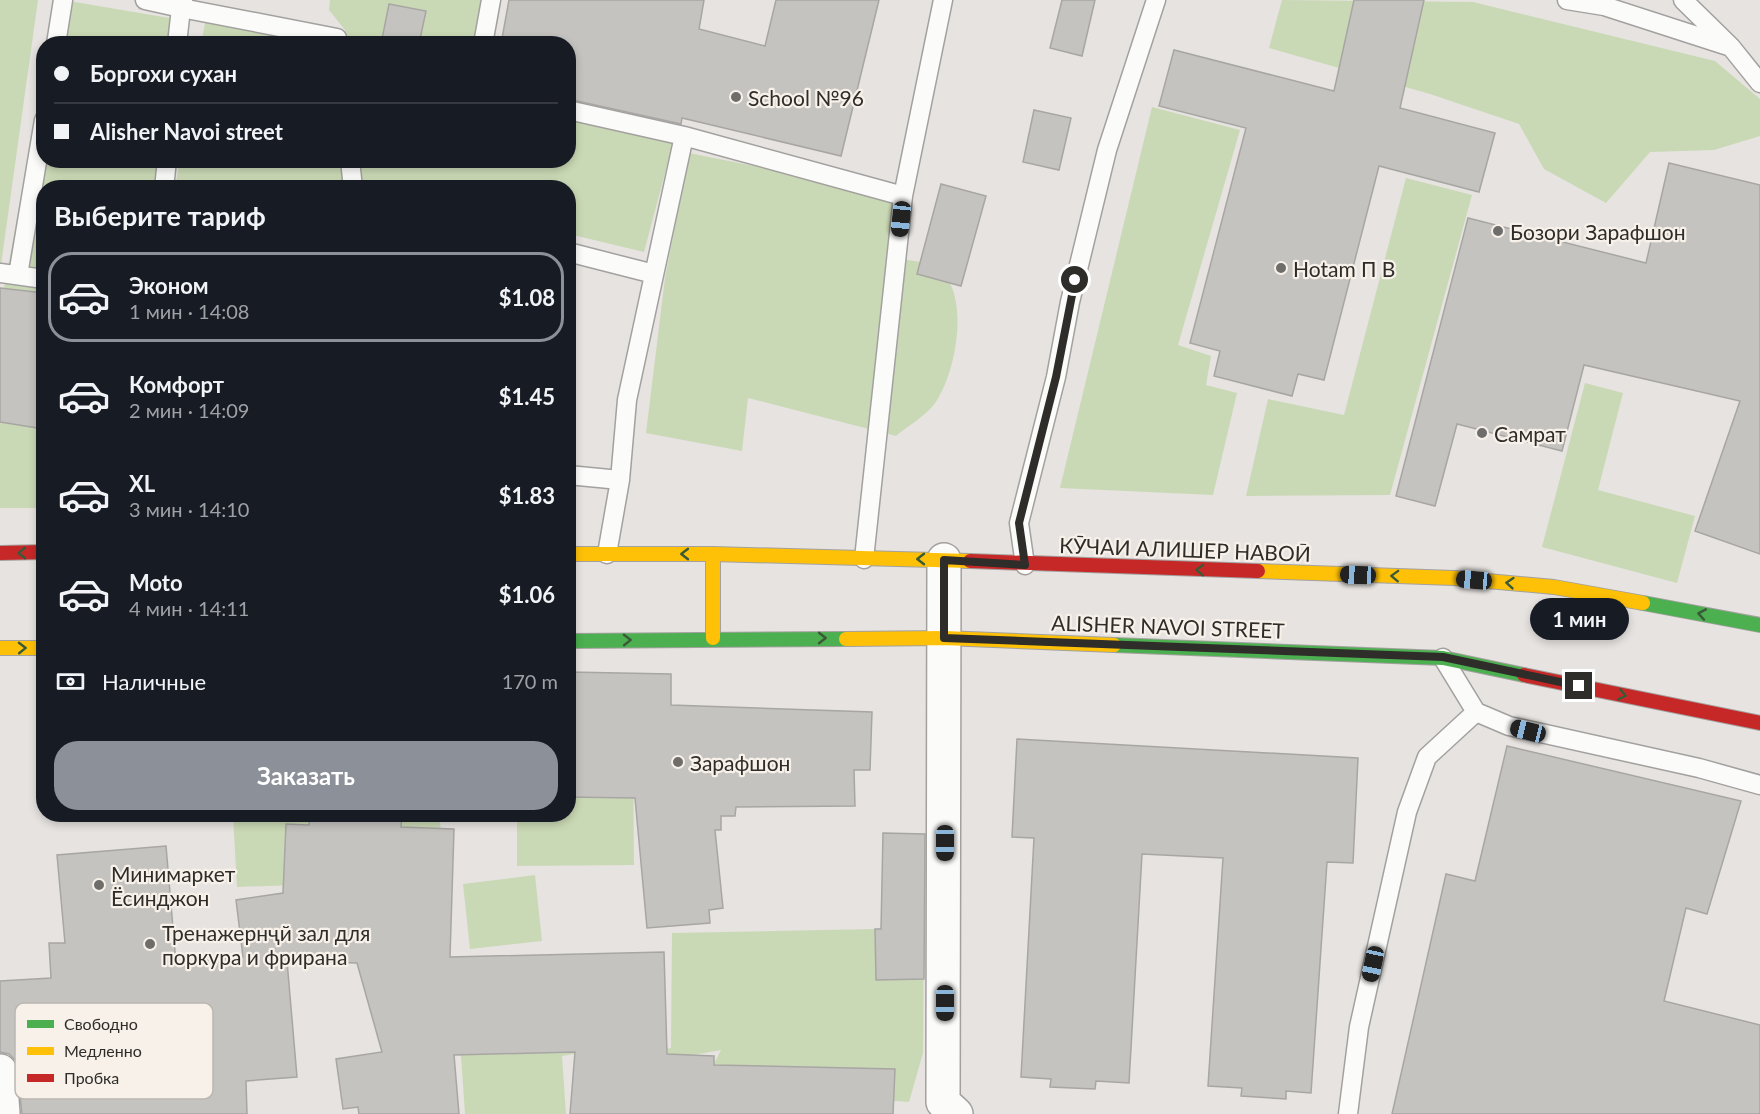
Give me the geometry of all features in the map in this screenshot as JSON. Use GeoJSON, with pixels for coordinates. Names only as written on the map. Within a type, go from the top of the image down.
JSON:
{"type":"FeatureCollection","features":[{"type":"Feature","properties":{"kind":"street"},"geometry":{"type":"LineString","coordinates":[[0,553],[36,552]]}},
{"type":"Feature","properties":{"kind":"street","name":"КӮЧАИ АЛИШЕР НАВОӢ"},"geometry":{"type":"LineString","coordinates":[[576,554],[713,554],[944,560],[1025,565],[1454,578],[1554,587],[1760,625]]}},
{"type":"Feature","properties":{"kind":"street"},"geometry":{"type":"LineString","coordinates":[[713,554],[713,639]]}},
{"type":"Feature","properties":{"kind":"street"},"geometry":{"type":"LineString","coordinates":[[944,560],[943,1102],[956,1114]]}},
{"type":"Feature","properties":{"kind":"street","name":"ALISHER NAVOI STREET"},"geometry":{"type":"LineString","coordinates":[[576,640],[944,638],[1443,657],[1760,723]]}},
{"type":"Feature","properties":{"kind":"street"},"geometry":{"type":"LineString","coordinates":[[0,648],[36,648]]}},
{"type":"Feature","properties":{"kind":"street"},"geometry":{"type":"LineString","coordinates":[[0,1077],[3,1114]]}},
{"type":"Feature","properties":{"kind":"lane"},"geometry":{"type":"LineString","coordinates":[[57,36],[63,0]]}},
{"type":"Feature","properties":{"kind":"lane"},"geometry":{"type":"LineString","coordinates":[[145,0],[182,4],[328,36]]}},
{"type":"Feature","properties":{"kind":"lane"},"geometry":{"type":"LineString","coordinates":[[485,36],[492,0]]}},
{"type":"Feature","properties":{"kind":"lane"},"geometry":{"type":"LineString","coordinates":[[864,559],[903,196],[943,0]]}},
{"type":"Feature","properties":{"kind":"lane"},"geometry":{"type":"LineString","coordinates":[[1025,565],[1019,523],[1056,377],[1070,302],[1107,150],[1156,0]]}},
{"type":"Feature","properties":{"kind":"lane"},"geometry":{"type":"LineString","coordinates":[[1567,0],[1604,6],[1731,47]]}},
{"type":"Feature","properties":{"kind":"lane"},"geometry":{"type":"LineString","coordinates":[[1683,0],[1731,47],[1760,83]]}},
{"type":"Feature","properties":{"kind":"lane"},"geometry":{"type":"LineString","coordinates":[[178,36],[182,4]]}},
{"type":"Feature","properties":{"kind":"lane"},"geometry":{"type":"LineString","coordinates":[[576,112],[684,136],[903,196]]}},
{"type":"Feature","properties":{"kind":"lane"},"geometry":{"type":"LineString","coordinates":[[607,554],[620,480],[627,400],[684,136]]}},
{"type":"Feature","properties":{"kind":"lane"},"geometry":{"type":"LineString","coordinates":[[36,155],[9,274],[36,278]]}},
{"type":"Feature","properties":{"kind":"lane"},"geometry":{"type":"LineString","coordinates":[[576,254],[654,274]]}},
{"type":"Feature","properties":{"kind":"lane"},"geometry":{"type":"LineString","coordinates":[[576,476],[620,480]]}},
{"type":"Feature","properties":{"kind":"lane"},"geometry":{"type":"LineString","coordinates":[[1443,657],[1476,712],[1509,726],[1698,768],[1760,785]]}},
{"type":"Feature","properties":{"kind":"lane"},"geometry":{"type":"LineString","coordinates":[[1347,1114],[1359,1027],[1407,812],[1427,758],[1476,712]]}},
{"type":"Feature","properties":{"kind":"green space"},"geometry":{"type":"Polygon","coordinates":[[[0,0],[38,0],[0,272],[0,0]]]}},
{"type":"Feature","properties":{"kind":"green space"},"geometry":{"type":"Polygon","coordinates":[[[63,0],[187,21],[185,36],[52,36],[63,0]]]}},
{"type":"Feature","properties":{"kind":"green space"},"geometry":{"type":"Polygon","coordinates":[[[330,0],[484,0],[477,36],[346,36],[345,30],[329,10],[330,0]]]}},
{"type":"Feature","properties":{"kind":"green space"},"geometry":{"type":"Polygon","coordinates":[[[1282,0],[1473,2],[1715,61],[1760,99],[1760,136],[1714,150],[1650,152],[1606,203],[1544,169],[1519,124],[1430,94],[1269,48],[1282,0]]]}},
{"type":"Feature","properties":{"kind":"green space"},"geometry":{"type":"Polygon","coordinates":[[[206,18],[290,36],[203,36],[206,18]]]}},
{"type":"Feature","properties":{"kind":"green space"},"geometry":{"type":"Polygon","coordinates":[[[1152,107],[1240,130],[1178,345],[1211,356],[1206,385],[1237,393],[1213,495],[1060,488],[1152,107]]]}},
{"type":"Feature","properties":{"kind":"green space"},"geometry":{"type":"Polygon","coordinates":[[[36,117],[36,168],[165,168],[162,180],[36,180],[36,300],[3,294],[36,117]]]}},
{"type":"Feature","properties":{"kind":"green space"},"geometry":{"type":"Polygon","coordinates":[[[576,120],[673,143],[644,252],[576,236],[576,180],[357,180],[354,168],[576,168],[576,120]]]}},
{"type":"Feature","properties":{"kind":"green space"},"geometry":{"type":"Polygon","coordinates":[[[689,153],[903,196],[891,257],[936,267],[947,278],[954,295],[957,314],[954,356],[948,377],[941,394],[928,411],[896,436],[748,398],[742,451],[646,433],[665,278],[689,153]]]}},
{"type":"Feature","properties":{"kind":"green space"},"geometry":{"type":"Polygon","coordinates":[[[179,168],[344,168],[345,180],[176,180],[179,168]]]}},
{"type":"Feature","properties":{"kind":"green space"},"geometry":{"type":"Polygon","coordinates":[[[1406,178],[1472,195],[1390,495],[1246,496],[1268,399],[1344,415],[1406,178]]]}},
{"type":"Feature","properties":{"kind":"green space"},"geometry":{"type":"Polygon","coordinates":[[[0,307],[36,313],[36,508],[0,508],[0,307]]]}},
{"type":"Feature","properties":{"kind":"green space"},"geometry":{"type":"Polygon","coordinates":[[[1585,383],[1623,393],[1598,490],[1695,516],[1677,583],[1542,547],[1585,383]]]}},
{"type":"Feature","properties":{"kind":"green space"},"geometry":{"type":"Polygon","coordinates":[[[633,746],[634,865],[517,866],[517,822],[576,822],[576,774],[633,746]]]}},
{"type":"Feature","properties":{"kind":"green space"},"geometry":{"type":"Polygon","coordinates":[[[233,822],[440,822],[441,853],[353,883],[237,887],[233,822]]]}},
{"type":"Feature","properties":{"kind":"green space"},"geometry":{"type":"Polygon","coordinates":[[[535,875],[542,941],[470,949],[463,884],[535,875]]]}},
{"type":"Feature","properties":{"kind":"green space"},"geometry":{"type":"Polygon","coordinates":[[[924,928],[923,1053],[909,1102],[703,1086],[721,1050],[647,1063],[622,1056],[671,1048],[672,933],[924,928]]]}},
{"type":"Feature","properties":{"kind":"green space"},"geometry":{"type":"Polygon","coordinates":[[[573,1035],[574,1054],[562,1056],[566,1114],[465,1114],[460,1042],[573,1035]]]}},
{"type":"Feature","properties":{"kind":"building","name":"School №96"},"geometry":{"type":"Polygon","coordinates":[[[509,0],[704,0],[699,29],[765,46],[776,0],[879,0],[841,156],[682,118],[681,124],[576,101],[576,36],[502,36],[509,0]]]}},
{"type":"Feature","properties":{"kind":"building"},"geometry":{"type":"Polygon","coordinates":[[[1062,0],[1095,0],[1082,56],[1050,48],[1062,0]]]}},
{"type":"Feature","properties":{"kind":"building","name":"Hotam П В"},"geometry":{"type":"Polygon","coordinates":[[[1354,0],[1424,0],[1400,108],[1495,133],[1479,192],[1379,166],[1324,380],[1298,374],[1292,396],[1214,376],[1220,351],[1190,343],[1246,128],[1159,106],[1174,50],[1334,91],[1354,0]]]}},
{"type":"Feature","properties":{"kind":"building"},"geometry":{"type":"Polygon","coordinates":[[[389,4],[426,11],[421,36],[383,36],[389,4]]]}},
{"type":"Feature","properties":{"kind":"building"},"geometry":{"type":"Polygon","coordinates":[[[1034,110],[1071,118],[1059,170],[1023,162],[1034,110]]]}},
{"type":"Feature","properties":{"kind":"building"},"geometry":{"type":"Polygon","coordinates":[[[1669,163],[1760,185],[1760,554],[1695,531],[1740,401],[1584,365],[1562,451],[1457,424],[1435,506],[1396,496],[1468,218],[1646,263],[1669,163]]]}},
{"type":"Feature","properties":{"kind":"building"},"geometry":{"type":"Polygon","coordinates":[[[941,184],[986,196],[961,286],[917,274],[941,184]]]}},
{"type":"Feature","properties":{"kind":"building"},"geometry":{"type":"Polygon","coordinates":[[[0,288],[36,292],[36,428],[0,422],[0,288]]]}},
{"type":"Feature","properties":{"kind":"building"},"geometry":{"type":"Polygon","coordinates":[[[576,672],[671,674],[671,705],[872,712],[870,770],[854,770],[855,806],[736,807],[735,816],[721,816],[721,830],[715,830],[723,908],[709,910],[710,923],[647,928],[635,798],[576,797],[576,672]]]}},
{"type":"Feature","properties":{"kind":"building"},"geometry":{"type":"Polygon","coordinates":[[[1017,739],[1358,758],[1353,863],[1327,862],[1311,1093],[1286,1091],[1286,1099],[1241,1096],[1242,1088],[1208,1086],[1223,858],[1142,854],[1129,1083],[1096,1081],[1095,1089],[1050,1087],[1051,1079],[1021,1077],[1034,838],[1012,837],[1017,739]]]}},
{"type":"Feature","properties":{"kind":"building"},"geometry":{"type":"Polygon","coordinates":[[[1507,746],[1741,801],[1707,914],[1686,908],[1664,1001],[1760,1025],[1760,1114],[1392,1114],[1446,874],[1475,881],[1507,746]]]}},
{"type":"Feature","properties":{"kind":"building"},"geometry":{"type":"Polygon","coordinates":[[[309,822],[401,822],[401,827],[454,829],[450,957],[664,952],[667,1054],[714,1056],[714,1065],[895,1069],[893,1114],[570,1114],[575,1052],[454,1055],[459,1114],[359,1114],[358,1107],[343,1109],[336,1059],[382,1052],[357,963],[287,961],[297,1077],[246,1081],[247,1114],[22,1114],[20,1099],[213,1099],[213,1003],[15,1003],[15,1060],[9,1054],[0,1052],[0,981],[51,978],[49,943],[65,943],[57,855],[166,846],[176,963],[243,957],[236,900],[283,893],[286,824],[309,825],[309,822]]]}},
{"type":"Feature","properties":{"kind":"building"},"geometry":{"type":"Polygon","coordinates":[[[883,833],[925,834],[924,979],[876,980],[875,929],[881,929],[883,833]]]}},
{"type":"Feature","properties":{"kind":"traffic: fast"},"geometry":{"type":"LineString","coordinates":[[1643,603],[1760,625]]}},
{"type":"Feature","properties":{"kind":"traffic: fast"},"geometry":{"type":"LineString","coordinates":[[576,641],[846,639]]}},
{"type":"Feature","properties":{"kind":"traffic: fast"},"geometry":{"type":"LineString","coordinates":[[1114,645],[1443,658],[1524,675]]}},
{"type":"Feature","properties":{"kind":"traffic: slow"},"geometry":{"type":"LineString","coordinates":[[576,554],[713,554],[970,561]]}},
{"type":"Feature","properties":{"kind":"traffic: slow"},"geometry":{"type":"LineString","coordinates":[[713,554],[713,638]]}},
{"type":"Feature","properties":{"kind":"traffic: slow"},"geometry":{"type":"LineString","coordinates":[[1258,571],[1454,578],[1554,587],[1643,603]]}},
{"type":"Feature","properties":{"kind":"traffic: slow"},"geometry":{"type":"LineString","coordinates":[[846,639],[944,638],[1114,645]]}},
{"type":"Feature","properties":{"kind":"traffic: slow"},"geometry":{"type":"LineString","coordinates":[[0,648],[36,648]]}},
{"type":"Feature","properties":{"kind":"traffic: jam"},"geometry":{"type":"LineString","coordinates":[[0,553],[36,552]]}},
{"type":"Feature","properties":{"kind":"traffic: jam"},"geometry":{"type":"LineString","coordinates":[[970,561],[1258,571]]}},
{"type":"Feature","properties":{"kind":"traffic: jam"},"geometry":{"type":"LineString","coordinates":[[1524,675],[1760,723]]}},
{"type":"Feature","properties":{"kind":"place","name":"School №96"},"geometry":{"type":"Point","coordinates":[736,97]}},
{"type":"Feature","properties":{"kind":"place","name":"Бозори Зарафшон"},"geometry":{"type":"Point","coordinates":[1498,231]}},
{"type":"Feature","properties":{"kind":"place","name":"Hotam П В"},"geometry":{"type":"Point","coordinates":[1281,268]}},
{"type":"Feature","properties":{"kind":"place","name":"Самрат"},"geometry":{"type":"Point","coordinates":[1482,433]}},
{"type":"Feature","properties":{"kind":"place","name":"Зарафшон"},"geometry":{"type":"Point","coordinates":[678,762]}},
{"type":"Feature","properties":{"kind":"place","name":"Минимаркет Ёсинджон"},"geometry":{"type":"Point","coordinates":[99,885]}},
{"type":"Feature","properties":{"kind":"place","name":"Тренажернҷй зал для поркура и фрирана"},"geometry":{"type":"Point","coordinates":[150,944]}},
{"type":"Feature","properties":{"kind":"route"},"geometry":{"type":"LineString","coordinates":[[1075,280],[1056,377],[1019,523],[1025,565],[944,560],[944,638],[1443,657],[1579,686]]}}]}
